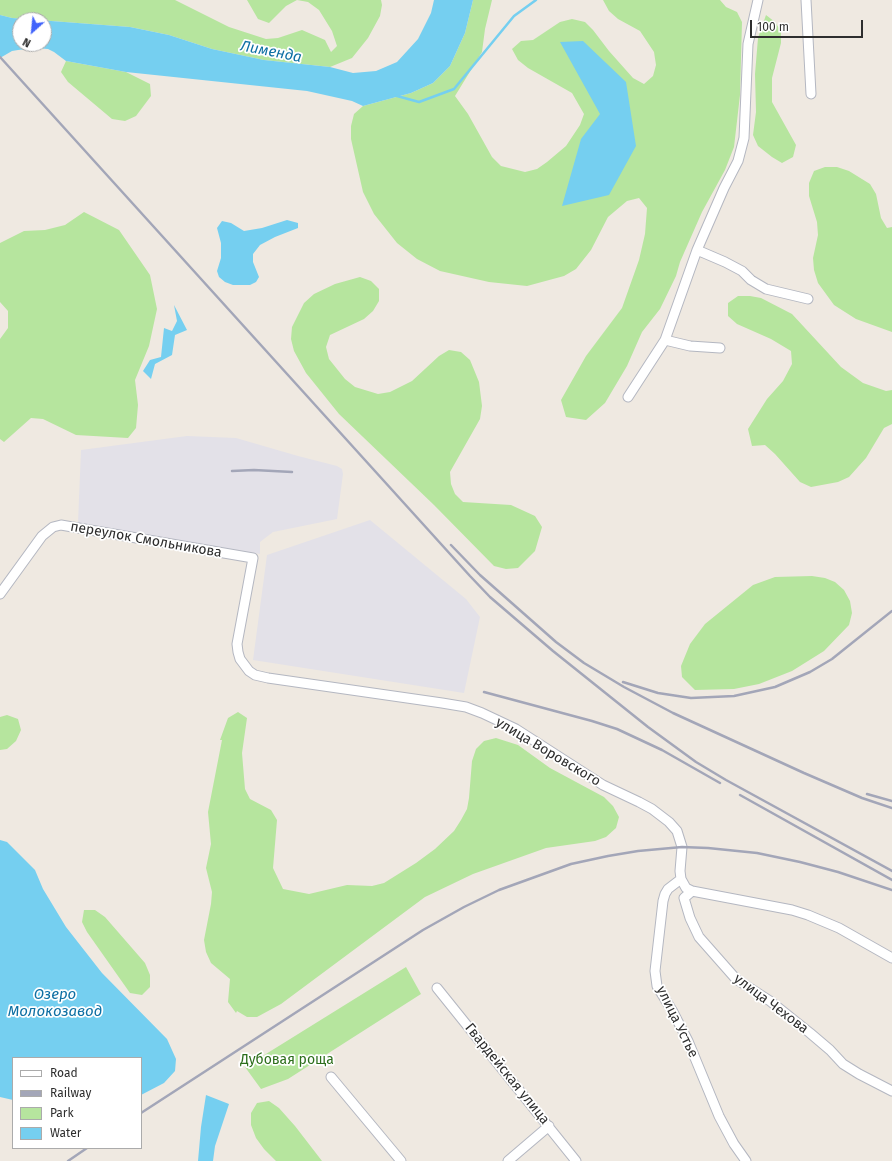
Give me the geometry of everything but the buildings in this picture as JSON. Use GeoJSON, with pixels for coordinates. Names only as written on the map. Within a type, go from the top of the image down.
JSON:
{"type":"FeatureCollection","features":[{"type":"Feature","properties":{"kind":"street"},"geometry":{"type":"LineString","coordinates":[[628,396],[664,340],[697,250],[738,160],[744,138],[748,44],[758,0]]}},
{"type":"Feature","properties":{"kind":"street"},"geometry":{"type":"LineString","coordinates":[[806,0],[811,94]]}},
{"type":"Feature","properties":{"kind":"street"},"geometry":{"type":"LineString","coordinates":[[697,250],[742,271],[751,280],[766,289],[808,299]]}},
{"type":"Feature","properties":{"kind":"street"},"geometry":{"type":"LineString","coordinates":[[664,340],[690,346],[720,348]]}},
{"type":"Feature","properties":{"kind":"street","name":"переулок Смольникова"},"geometry":{"type":"LineString","coordinates":[[0,594],[48,530],[61,525],[253,558]]}},
{"type":"Feature","properties":{"kind":"street","name":"улица Воровского"},"geometry":{"type":"LineString","coordinates":[[253,558],[238,632],[238,652],[240,659],[249,671],[268,678],[466,707],[516,729],[603,785],[652,809],[669,822],[677,831],[682,847],[681,878]]}},
{"type":"Feature","properties":{"kind":"street"},"geometry":{"type":"LineString","coordinates":[[681,878],[686,888],[692,892],[792,910],[808,915],[839,928],[892,958]]}},
{"type":"Feature","properties":{"kind":"street","name":"улица Устье"},"geometry":{"type":"LineString","coordinates":[[681,878],[664,894],[655,971],[657,986],[688,1041],[719,1116],[734,1144],[746,1161]]}},
{"type":"Feature","properties":{"kind":"street","name":"улица Чехова"},"geometry":{"type":"LineString","coordinates":[[692,892],[684,898],[690,918],[699,937],[736,979],[770,1001],[830,1050],[843,1064],[892,1091]]}},
{"type":"Feature","properties":{"kind":"street","name":"Гвардейская улица"},"geometry":{"type":"LineString","coordinates":[[437,988],[576,1161]]}},
{"type":"Feature","properties":{"kind":"street"},"geometry":{"type":"LineString","coordinates":[[331,1077],[401,1161]]}},
{"type":"Feature","properties":{"kind":"street"},"geometry":{"type":"LineString","coordinates":[[508,1161],[549,1126]]}},
{"type":"Feature","properties":{"kind":"shaded area"},"geometry":{"type":"Polygon","coordinates":[[[187,436],[236,438],[337,466],[342,469],[343,474],[337,519],[273,532],[260,542],[260,554],[78,523],[81,450],[187,436]]]}},
{"type":"Feature","properties":{"kind":"shaded area"},"geometry":{"type":"Polygon","coordinates":[[[370,520],[466,599],[480,617],[464,693],[253,660],[267,555],[370,520]]]}},
{"type":"Feature","properties":{"kind":"green space"},"geometry":{"type":"Polygon","coordinates":[[[0,0],[175,0],[229,27],[266,39],[278,38],[302,30],[325,40],[331,52],[337,46],[332,31],[319,10],[308,2],[297,0],[381,0],[382,5],[380,16],[368,38],[352,58],[330,67],[264,60],[212,49],[169,35],[130,27],[52,21],[52,12],[12,12],[12,18],[0,15],[0,0]]]}},
{"type":"Feature","properties":{"kind":"green space"},"geometry":{"type":"Polygon","coordinates":[[[247,0],[297,0],[286,6],[269,23],[258,19],[247,0]]]}},
{"type":"Feature","properties":{"kind":"green space"},"geometry":{"type":"Polygon","coordinates":[[[473,0],[492,0],[485,29],[482,52],[455,96],[468,114],[492,157],[501,166],[525,172],[537,169],[566,146],[580,125],[584,114],[572,93],[528,68],[518,60],[512,49],[521,41],[533,40],[560,22],[572,19],[585,22],[633,78],[644,84],[653,76],[656,65],[654,52],[640,31],[618,19],[609,11],[603,0],[720,0],[726,7],[737,12],[742,22],[740,95],[734,147],[725,170],[702,212],[680,262],[676,276],[660,309],[642,332],[627,366],[605,403],[586,420],[566,417],[561,400],[586,356],[622,308],[639,260],[645,234],[647,208],[639,198],[627,201],[608,217],[591,250],[576,269],[564,276],[527,286],[489,282],[440,271],[417,259],[397,243],[374,214],[363,192],[351,139],[351,126],[354,114],[363,106],[411,93],[433,83],[450,66],[465,33],[473,0]]]}},
{"type":"Feature","properties":{"kind":"green space"},"geometry":{"type":"Polygon","coordinates":[[[766,15],[775,22],[781,31],[781,43],[772,78],[772,102],[796,145],[793,157],[782,163],[758,146],[753,135],[756,112],[755,74],[758,38],[766,15]]]}},
{"type":"Feature","properties":{"kind":"green space"},"geometry":{"type":"Polygon","coordinates":[[[66,61],[126,72],[150,84],[151,96],[136,116],[125,121],[112,119],[68,82],[61,72],[66,61]]]}},
{"type":"Feature","properties":{"kind":"green space"},"geometry":{"type":"Polygon","coordinates":[[[825,167],[837,167],[849,171],[870,184],[876,194],[881,218],[887,228],[892,227],[892,332],[856,319],[834,305],[818,283],[814,270],[813,258],[818,235],[817,222],[809,196],[809,183],[814,171],[825,167]]]}},
{"type":"Feature","properties":{"kind":"green space"},"geometry":{"type":"Polygon","coordinates":[[[84,212],[119,230],[150,275],[157,309],[149,346],[135,380],[138,405],[136,428],[128,438],[76,435],[43,419],[31,418],[4,442],[0,439],[0,339],[8,328],[8,311],[0,302],[0,243],[24,231],[45,230],[65,225],[84,212]]]}},
{"type":"Feature","properties":{"kind":"green space"},"geometry":{"type":"Polygon","coordinates":[[[360,277],[371,281],[379,289],[379,301],[373,311],[364,319],[330,335],[326,347],[329,359],[345,379],[355,387],[378,394],[390,392],[412,381],[439,356],[449,350],[461,352],[470,360],[479,382],[482,406],[480,419],[450,472],[451,484],[455,494],[463,502],[511,505],[535,516],[542,527],[535,551],[518,568],[506,569],[494,566],[434,505],[339,414],[306,373],[294,351],[291,339],[292,327],[304,303],[314,294],[335,284],[360,277]]]}},
{"type":"Feature","properties":{"kind":"green space"},"geometry":{"type":"Polygon","coordinates":[[[738,296],[761,298],[792,314],[841,367],[863,383],[886,391],[892,390],[892,424],[884,428],[866,458],[849,477],[838,482],[811,487],[800,482],[765,445],[752,446],[748,429],[767,399],[783,381],[792,364],[791,351],[771,339],[737,324],[728,316],[728,303],[738,296]]]}},
{"type":"Feature","properties":{"kind":"green space"},"geometry":{"type":"Polygon","coordinates":[[[812,576],[825,578],[835,582],[844,590],[850,601],[852,613],[849,625],[824,651],[792,671],[759,684],[734,689],[695,690],[682,677],[681,666],[690,644],[705,624],[753,585],[775,577],[812,576]]]}},
{"type":"Feature","properties":{"kind":"green space"},"geometry":{"type":"Polygon","coordinates":[[[238,712],[247,718],[242,753],[245,789],[250,799],[271,810],[277,820],[273,868],[283,889],[309,894],[347,885],[372,886],[384,883],[416,863],[435,849],[454,831],[467,809],[472,761],[476,749],[484,741],[496,738],[518,745],[550,768],[604,797],[613,806],[619,817],[616,828],[606,837],[595,841],[546,848],[473,874],[425,897],[281,1004],[257,1017],[247,1017],[237,1011],[236,1013],[228,1002],[230,979],[211,963],[206,952],[204,940],[212,892],[206,868],[211,844],[208,812],[222,740],[220,740],[228,718],[238,712]]]}},
{"type":"Feature","properties":{"kind":"green space"},"geometry":{"type":"Polygon","coordinates":[[[7,715],[18,719],[21,730],[16,741],[7,749],[0,750],[0,717],[7,715]]]}},
{"type":"Feature","properties":{"kind":"green space"},"geometry":{"type":"Polygon","coordinates":[[[84,910],[95,910],[105,917],[145,963],[150,975],[150,987],[142,995],[130,993],[87,932],[82,922],[84,910]]]}},
{"type":"Feature","properties":{"kind":"green space","name":"Дубовая роща"},"geometry":{"type":"Polygon","coordinates":[[[406,967],[421,994],[288,1079],[261,1089],[245,1067],[406,967]]]}},
{"type":"Feature","properties":{"kind":"green space"},"geometry":{"type":"Polygon","coordinates":[[[269,1101],[279,1108],[295,1126],[322,1161],[276,1161],[264,1149],[256,1138],[251,1125],[251,1113],[257,1103],[269,1101]]]}},
{"type":"Feature","properties":{"kind":"water"},"geometry":{"type":"Polygon","coordinates":[[[434,0],[473,0],[465,33],[450,66],[433,83],[411,93],[363,106],[352,101],[307,91],[126,72],[66,61],[52,51],[52,21],[130,27],[169,35],[212,49],[264,60],[330,67],[353,73],[376,71],[397,62],[418,39],[431,13],[434,0]]]}},
{"type":"Feature","properties":{"kind":"water"},"geometry":{"type":"Polygon","coordinates":[[[0,15],[12,18],[12,51],[0,58],[0,15]]]}},
{"type":"Feature","properties":{"kind":"water"},"geometry":{"type":"Polygon","coordinates":[[[583,41],[626,82],[636,146],[609,195],[562,206],[581,139],[600,114],[560,42],[583,41]]]}},
{"type":"Feature","properties":{"kind":"water"},"geometry":{"type":"Polygon","coordinates":[[[287,220],[298,223],[298,228],[260,245],[253,254],[253,262],[259,277],[256,282],[250,285],[233,285],[225,282],[219,277],[217,271],[221,258],[221,243],[217,228],[222,221],[231,223],[244,231],[262,228],[287,220]]]}},
{"type":"Feature","properties":{"kind":"water"},"geometry":{"type":"Polygon","coordinates":[[[174,305],[187,330],[175,335],[172,355],[155,364],[151,379],[143,371],[150,360],[161,357],[164,328],[172,331],[177,321],[174,305]]]}},
{"type":"Feature","properties":{"kind":"water","name":"Озеро Молокозавод"},"geometry":{"type":"Polygon","coordinates":[[[0,840],[7,842],[35,870],[43,889],[66,927],[102,973],[167,1039],[176,1059],[175,1071],[164,1083],[142,1094],[142,1057],[12,1057],[12,1100],[0,1097],[0,840]]]}},
{"type":"Feature","properties":{"kind":"water"},"geometry":{"type":"Polygon","coordinates":[[[206,1095],[229,1104],[215,1146],[213,1161],[198,1161],[201,1127],[206,1095]]]}},
{"type":"Feature","properties":{"kind":"waterway"},"geometry":{"type":"LineString","coordinates":[[397,96],[419,102],[454,89],[514,16],[536,0]]}},
{"type":"Feature","properties":{"kind":"railway"},"geometry":{"type":"LineString","coordinates":[[0,57],[490,597],[553,651],[648,727],[696,762],[892,871]]}},
{"type":"Feature","properties":{"kind":"railway"},"geometry":{"type":"LineString","coordinates":[[232,471],[254,470],[292,472]]}},
{"type":"Feature","properties":{"kind":"railway"},"geometry":{"type":"LineString","coordinates":[[451,545],[480,575],[556,642],[584,663],[624,687],[673,713],[804,773],[862,798],[892,808]]}},
{"type":"Feature","properties":{"kind":"railway"},"geometry":{"type":"LineString","coordinates":[[623,682],[658,693],[691,698],[734,696],[775,687],[810,672],[832,659],[892,611]]}},
{"type":"Feature","properties":{"kind":"railway"},"geometry":{"type":"LineString","coordinates":[[484,692],[617,729],[662,750],[720,783]]}},
{"type":"Feature","properties":{"kind":"railway"},"geometry":{"type":"LineString","coordinates":[[867,794],[892,801]]}},
{"type":"Feature","properties":{"kind":"railway"},"geometry":{"type":"LineString","coordinates":[[740,795],[892,880]]}},
{"type":"Feature","properties":{"kind":"railway"},"geometry":{"type":"LineString","coordinates":[[142,1112],[423,930],[464,907],[499,890],[571,864],[638,851],[682,847],[708,848],[757,853],[800,862],[838,872],[892,890]]}},
{"type":"Feature","properties":{"kind":"railway"},"geometry":{"type":"LineString","coordinates":[[68,1161],[86,1149]]}},
{"type":"Feature","properties":{"kind":"water label","name":"Лименда"},"geometry":{"type":"Point","coordinates":[271,52]}}]}
